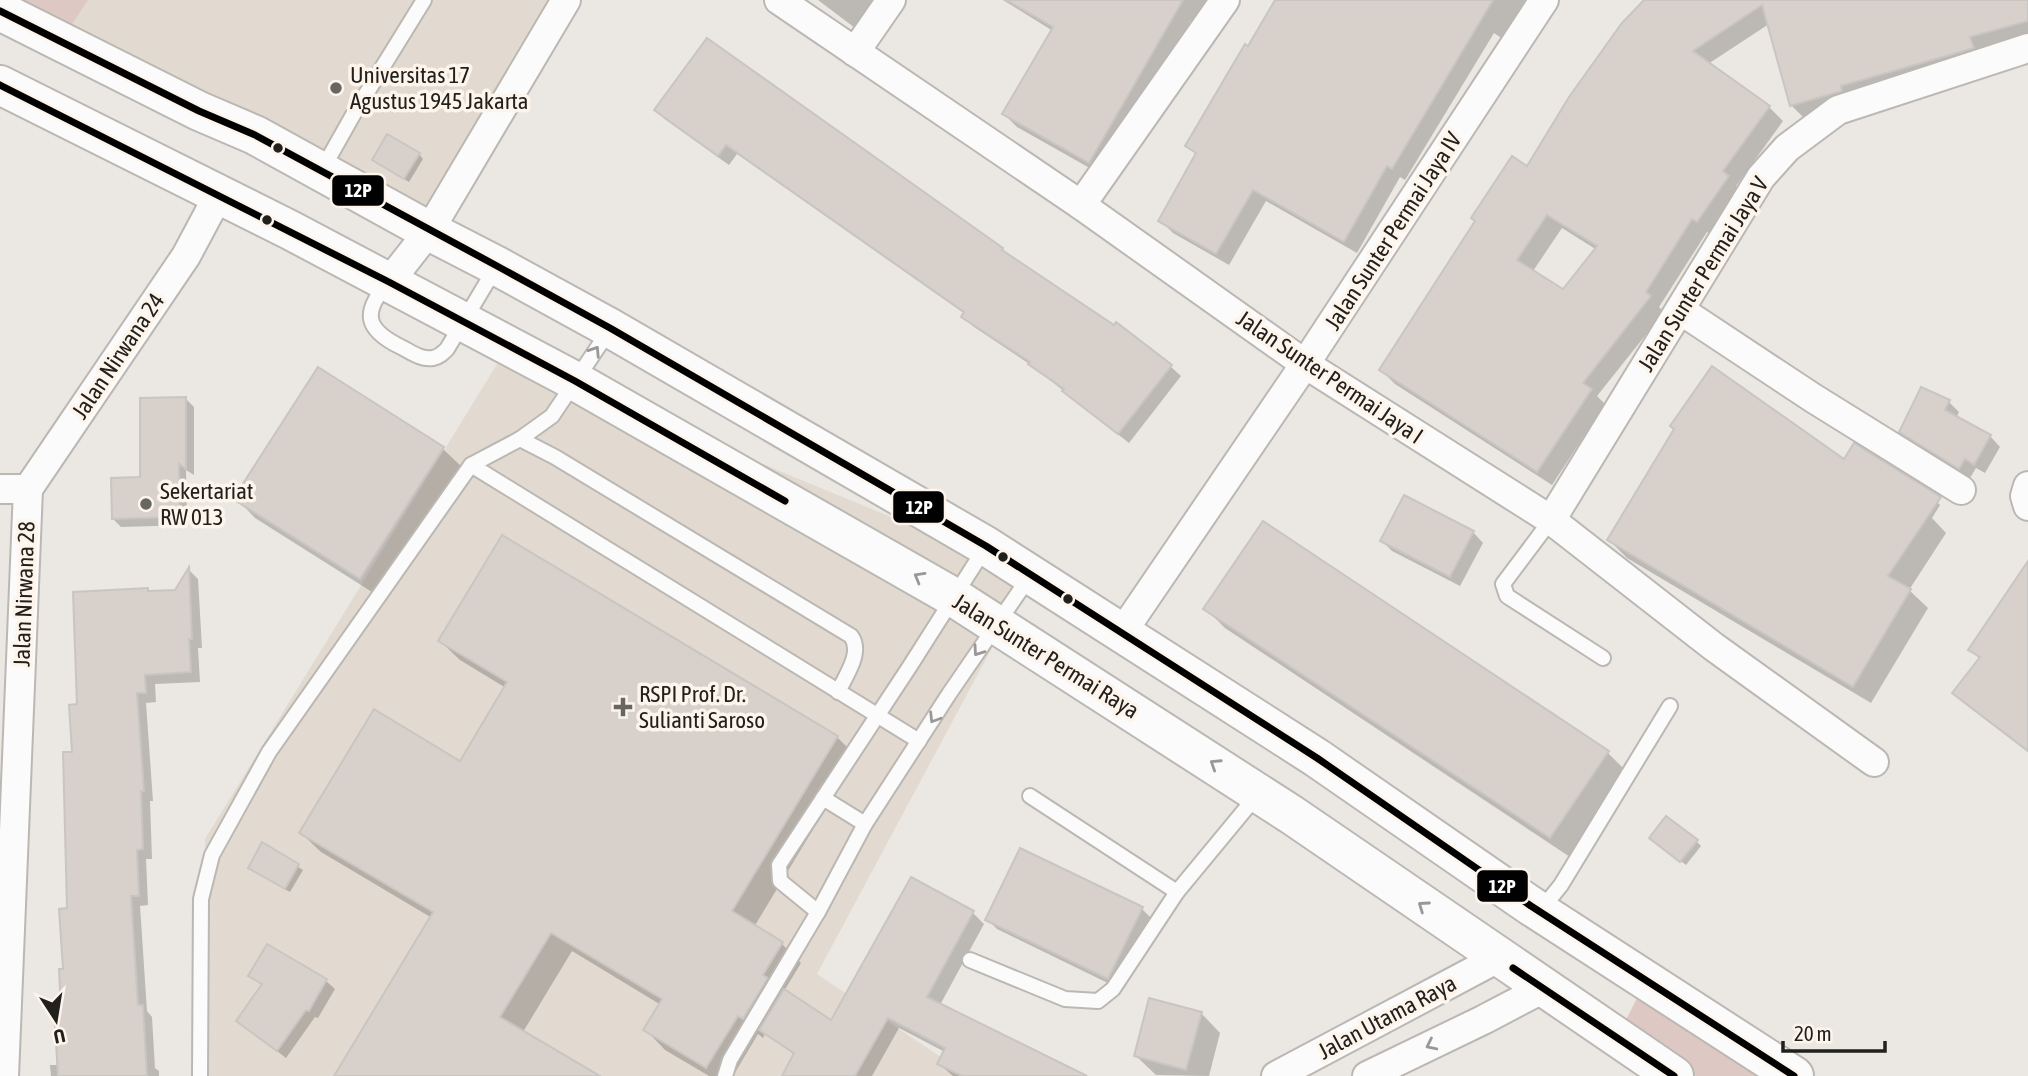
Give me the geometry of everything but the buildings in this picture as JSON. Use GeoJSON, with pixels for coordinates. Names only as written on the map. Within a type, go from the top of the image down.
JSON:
{"type":"FeatureCollection","features":[{"type":"Feature","properties":{"kind":"street"},"geometry":{"type":"LineString","coordinates":[[389,282],[429,232],[566,0]]}},
{"type":"Feature","properties":{"kind":"street","name":"Jalan Sunter Permai Jaya I"},"geometry":{"type":"LineString","coordinates":[[779,0],[1081,205],[1305,364],[1551,520],[1714,647],[1874,762]]}},
{"type":"Feature","properties":{"kind":"street"},"geometry":{"type":"LineString","coordinates":[[855,52],[891,0]]}},
{"type":"Feature","properties":{"kind":"street"},"geometry":{"type":"LineString","coordinates":[[1081,205],[1226,0]]}},
{"type":"Feature","properties":{"kind":"street","name":"Jalan Sunter Permai Jaya IV"},"geometry":{"type":"LineString","coordinates":[[1121,634],[1305,364],[1544,0]]}},
{"type":"Feature","properties":{"kind":"street"},"geometry":{"type":"LineString","coordinates":[[0,11],[199,111],[255,135],[429,232],[497,266],[610,328],[986,546],[1317,758],[1540,912],[1794,1076]]}},
{"type":"Feature","properties":{"kind":"street","name":"Jalan Sunter Permai Jaya V"},"geometry":{"type":"LineString","coordinates":[[1551,520],[1760,177],[1787,148],[1838,110],[2028,48]]}},
{"type":"Feature","properties":{"kind":"street","name":"Jalan Sunter Permai Raya"},"geometry":{"type":"LineString","coordinates":[[0,85],[389,282],[575,381],[955,598],[1259,793],[1674,1076]]}},
{"type":"Feature","properties":{"kind":"street","name":"Jalan Nirwana 24"},"geometry":{"type":"LineString","coordinates":[[28,489],[186,256],[218,196]]}},
{"type":"Feature","properties":{"kind":"street"},"geometry":{"type":"LineString","coordinates":[[1680,310],[1961,491]]}},
{"type":"Feature","properties":{"kind":"street"},"geometry":{"type":"LineString","coordinates":[[2028,486],[2025,496],[2028,506]]}},
{"type":"Feature","properties":{"kind":"street"},"geometry":{"type":"LineString","coordinates":[[0,489],[28,489]]}},
{"type":"Feature","properties":{"kind":"street","name":"Jalan Nirwana 28"},"geometry":{"type":"LineString","coordinates":[[4,1076],[4,956],[28,489]]}},
{"type":"Feature","properties":{"kind":"street","name":"Jalan Utama Raya"},"geometry":{"type":"LineString","coordinates":[[1276,1076],[1498,958]]}},
{"type":"Feature","properties":{"kind":"street","name":"Jalan Utama Raya"},"geometry":{"type":"LineString","coordinates":[[1367,1076],[1544,988]]}},
{"type":"Feature","properties":{"kind":"lane"},"geometry":{"type":"LineString","coordinates":[[321,172],[424,0]]}},
{"type":"Feature","properties":{"kind":"lane"},"geometry":{"type":"LineString","coordinates":[[389,282],[372,307],[373,327],[382,338],[422,358],[434,358],[447,349],[497,266]]}},
{"type":"Feature","properties":{"kind":"lane"},"geometry":{"type":"LineString","coordinates":[[200,1076],[201,899],[212,855],[269,752],[471,465],[520,439],[552,416],[610,328]]}},
{"type":"Feature","properties":{"kind":"lane"},"geometry":{"type":"LineString","coordinates":[[520,439],[567,464],[851,636],[856,642],[857,651],[838,692]]}},
{"type":"Feature","properties":{"kind":"lane"},"geometry":{"type":"LineString","coordinates":[[471,465],[919,741]]}},
{"type":"Feature","properties":{"kind":"lane"},"geometry":{"type":"LineString","coordinates":[[1551,520],[1503,584],[1507,596],[1603,658]]}},
{"type":"Feature","properties":{"kind":"lane"},"geometry":{"type":"LineString","coordinates":[[818,912],[780,881],[779,865],[955,598],[986,546]]}},
{"type":"Feature","properties":{"kind":"lane"},"geometry":{"type":"LineString","coordinates":[[725,1076],[730,1060],[818,912],[864,824],[1031,575]]}},
{"type":"Feature","properties":{"kind":"lane"},"geometry":{"type":"LineString","coordinates":[[1540,912],[1561,885],[1670,706]]}},
{"type":"Feature","properties":{"kind":"lane"},"geometry":{"type":"LineString","coordinates":[[971,960],[1065,999],[1098,1001],[1113,989],[1177,892],[1259,793]]}},
{"type":"Feature","properties":{"kind":"lane"},"geometry":{"type":"LineString","coordinates":[[1030,796],[1177,892]]}},
{"type":"Feature","properties":{"kind":"lane"},"geometry":{"type":"LineString","coordinates":[[823,798],[864,824]]}},
{"type":"Feature","properties":{"kind":"shaded area","name":"Universitas 17 Agustus 1945 Jakarta"},"geometry":{"type":"Polygon","coordinates":[[[0,0],[567,0],[431,230],[0,0]]]}},
{"type":"Feature","properties":{"kind":"shaded area"},"geometry":{"type":"Polygon","coordinates":[[[0,0],[88,0],[61,41],[0,0]]]}},
{"type":"Feature","properties":{"kind":"shaded area","name":"RSPI Prof. Dr. Sulianti Saroso"},"geometry":{"type":"Polygon","coordinates":[[[502,356],[1031,575],[817,974],[969,1076],[204,1076],[205,839],[502,356]]]}},
{"type":"Feature","properties":{"kind":"shaded area"},"geometry":{"type":"Polygon","coordinates":[[[1637,998],[1760,1076],[1696,1076],[1624,1024],[1637,998]]]}},
{"type":"Feature","properties":{"kind":"transit line","name":"12P"},"geometry":{"type":"LineString","coordinates":[[0,11],[199,111],[255,135],[497,266],[610,328],[986,546],[1317,758],[1531,906],[1794,1076]]}},
{"type":"Feature","properties":{"kind":"transit line","name":"12P"},"geometry":{"type":"LineString","coordinates":[[0,85],[389,282],[575,381],[785,501]]}},
{"type":"Feature","properties":{"kind":"transit line","name":"12P"},"geometry":{"type":"LineString","coordinates":[[1513,968],[1674,1076]]}},
{"type":"Feature","properties":{"kind":"place","name":"Universitas 17 Agustus 1945 Jakarta"},"geometry":{"type":"Point","coordinates":[336,88]}},
{"type":"Feature","properties":{"kind":"place","name":"Sekertariat RW 013"},"geometry":{"type":"Point","coordinates":[146,504]}},
{"type":"Feature","properties":{"kind":"place","name":"RSPI Prof. Dr. Sulianti Saroso"},"geometry":{"type":"Point","coordinates":[623,707]}}]}
